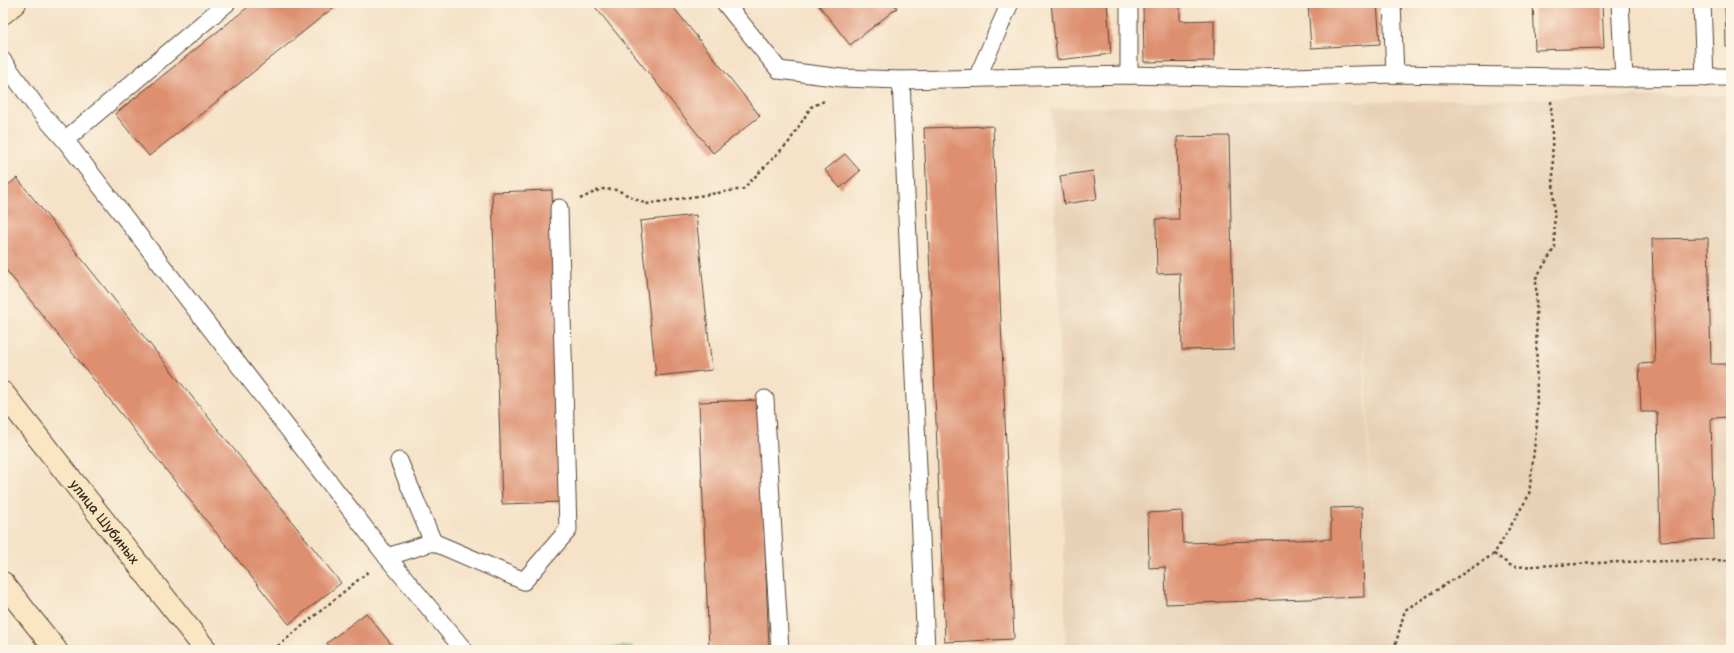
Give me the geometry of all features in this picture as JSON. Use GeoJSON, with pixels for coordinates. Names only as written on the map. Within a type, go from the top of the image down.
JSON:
{"type":"FeatureCollection","features":[{"type":"Feature","properties":{"kind":"main road"},"geometry":{"type":"LineString","coordinates":[[3,13],[15,3]]}},
{"type":"Feature","properties":{"kind":"main road","name":"улица Шубиных"},"geometry":{"type":"LineString","coordinates":[[3,393],[206,650]]}},
{"type":"Feature","properties":{"kind":"main road"},"geometry":{"type":"LineString","coordinates":[[3,583],[56,650]]}},
{"type":"Feature","properties":{"kind":"lane"},"geometry":{"type":"LineString","coordinates":[[65,140],[227,3]]}},
{"type":"Feature","properties":{"kind":"lane"},"geometry":{"type":"LineString","coordinates":[[725,3],[779,70],[842,78],[901,80],[1129,75],[1256,78],[1395,74],[1624,78],[1731,77]]}},
{"type":"Feature","properties":{"kind":"lane"},"geometry":{"type":"LineString","coordinates":[[977,78],[1010,3]]}},
{"type":"Feature","properties":{"kind":"lane"},"geometry":{"type":"LineString","coordinates":[[1129,3],[1129,75]]}},
{"type":"Feature","properties":{"kind":"lane"},"geometry":{"type":"LineString","coordinates":[[1392,3],[1395,74]]}},
{"type":"Feature","properties":{"kind":"lane"},"geometry":{"type":"LineString","coordinates":[[1620,3],[1624,78]]}},
{"type":"Feature","properties":{"kind":"lane"},"geometry":{"type":"LineString","coordinates":[[1702,3],[1705,78]]}},
{"type":"Feature","properties":{"kind":"lane"},"geometry":{"type":"LineString","coordinates":[[3,61],[41,113],[65,140],[387,557],[464,650]]}},
{"type":"Feature","properties":{"kind":"lane"},"geometry":{"type":"LineString","coordinates":[[901,80],[926,650]]}},
{"type":"Feature","properties":{"kind":"lane"},"geometry":{"type":"LineString","coordinates":[[387,557],[433,542],[524,581],[568,530],[559,208]]}},
{"type":"Feature","properties":{"kind":"lane"},"geometry":{"type":"LineString","coordinates":[[765,399],[780,650]]}},
{"type":"Feature","properties":{"kind":"lane"},"geometry":{"type":"LineString","coordinates":[[399,460],[433,542]]}},
{"type":"Feature","properties":{"kind":"path"},"geometry":{"type":"LineString","coordinates":[[1394,650],[1405,610],[1494,554],[1529,495],[1537,423],[1536,278],[1555,247],[1552,77]]}},
{"type":"Feature","properties":{"kind":"path"},"geometry":{"type":"LineString","coordinates":[[559,208],[601,189],[617,190],[646,204],[743,189],[789,142],[811,107],[829,98]]}},
{"type":"Feature","properties":{"kind":"path"},"geometry":{"type":"LineString","coordinates":[[1494,554],[1513,567],[1619,562],[1731,560]]}},
{"type":"Feature","properties":{"kind":"path"},"geometry":{"type":"LineString","coordinates":[[273,650],[387,557]]}},
{"type":"Feature","properties":{"kind":"shaded area"},"geometry":{"type":"Polygon","coordinates":[[[1731,95],[1731,650],[1066,650],[1052,109],[1356,99],[1356,102],[1731,95]],[[1361,279],[1375,597],[1366,372],[1361,279]]]}},
{"type":"Feature","properties":{"kind":"green space"},"geometry":{"type":"Polygon","coordinates":[[[632,646],[632,650],[573,650],[573,649],[632,646]]]}},
{"type":"Feature","properties":{"kind":"building"},"geometry":{"type":"Polygon","coordinates":[[[253,3],[339,3],[149,156],[115,114],[253,3]]]}},
{"type":"Feature","properties":{"kind":"building"},"geometry":{"type":"Polygon","coordinates":[[[592,3],[670,3],[760,116],[713,153],[592,3]]]}},
{"type":"Feature","properties":{"kind":"building"},"geometry":{"type":"Polygon","coordinates":[[[817,3],[893,3],[897,8],[850,45],[817,3]]]}},
{"type":"Feature","properties":{"kind":"building"},"geometry":{"type":"Polygon","coordinates":[[[1051,3],[1107,3],[1111,54],[1057,60],[1051,3]]]}},
{"type":"Feature","properties":{"kind":"building"},"geometry":{"type":"Polygon","coordinates":[[[1143,3],[1180,3],[1180,21],[1214,20],[1214,61],[1144,62],[1143,3]]]}},
{"type":"Feature","properties":{"kind":"building"},"geometry":{"type":"Polygon","coordinates":[[[1308,3],[1377,3],[1380,44],[1311,48],[1308,3]]]}},
{"type":"Feature","properties":{"kind":"building"},"geometry":{"type":"Polygon","coordinates":[[[1533,3],[1602,3],[1604,48],[1535,50],[1533,3]]]}},
{"type":"Feature","properties":{"kind":"building"},"geometry":{"type":"Polygon","coordinates":[[[1725,3],[1731,3],[1731,47],[1726,47],[1725,3]]]}},
{"type":"Feature","properties":{"kind":"building"},"geometry":{"type":"Polygon","coordinates":[[[993,126],[1014,639],[945,642],[924,128],[993,126]]]}},
{"type":"Feature","properties":{"kind":"building"},"geometry":{"type":"Polygon","coordinates":[[[1229,136],[1234,349],[1182,350],[1180,273],[1157,274],[1156,219],[1179,219],[1177,137],[1229,136]]]}},
{"type":"Feature","properties":{"kind":"building"},"geometry":{"type":"Polygon","coordinates":[[[845,154],[860,171],[840,188],[825,170],[845,154]]]}},
{"type":"Feature","properties":{"kind":"building"},"geometry":{"type":"Polygon","coordinates":[[[1093,171],[1097,199],[1064,204],[1060,176],[1093,171]]]}},
{"type":"Feature","properties":{"kind":"building"},"geometry":{"type":"Polygon","coordinates":[[[17,178],[341,583],[289,624],[3,266],[3,189],[17,178]]]}},
{"type":"Feature","properties":{"kind":"building"},"geometry":{"type":"Polygon","coordinates":[[[552,190],[562,502],[502,504],[492,192],[552,190]]]}},
{"type":"Feature","properties":{"kind":"building"},"geometry":{"type":"Polygon","coordinates":[[[696,215],[712,370],[656,376],[640,221],[696,215]]]}},
{"type":"Feature","properties":{"kind":"building"},"geometry":{"type":"Polygon","coordinates":[[[1708,238],[1711,364],[1731,364],[1731,417],[1711,418],[1714,539],[1660,541],[1657,412],[1641,412],[1639,364],[1655,363],[1652,239],[1708,238]]]}},
{"type":"Feature","properties":{"kind":"building"},"geometry":{"type":"Polygon","coordinates":[[[759,400],[769,650],[709,650],[699,402],[759,400]]]}},
{"type":"Feature","properties":{"kind":"building"},"geometry":{"type":"Polygon","coordinates":[[[1362,507],[1364,597],[1166,604],[1165,567],[1149,568],[1148,513],[1182,511],[1183,543],[1331,539],[1331,508],[1362,507]]]}},
{"type":"Feature","properties":{"kind":"building"},"geometry":{"type":"Polygon","coordinates":[[[366,613],[396,650],[332,650],[327,643],[366,613]]]}}]}
